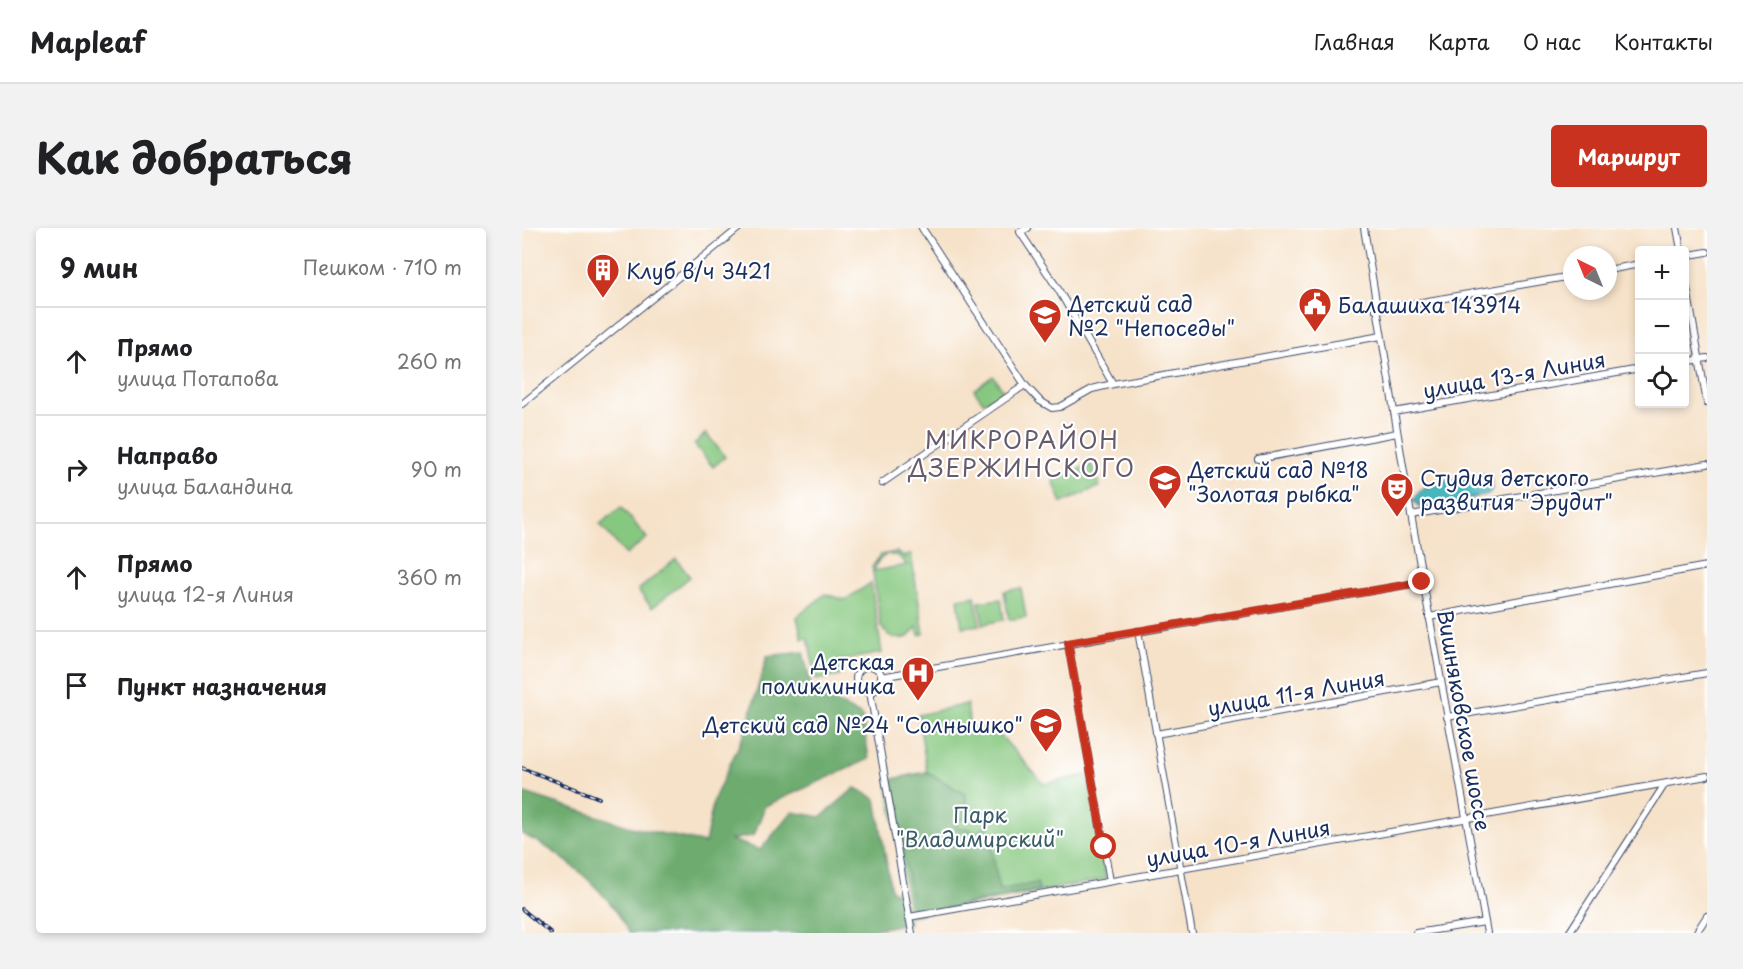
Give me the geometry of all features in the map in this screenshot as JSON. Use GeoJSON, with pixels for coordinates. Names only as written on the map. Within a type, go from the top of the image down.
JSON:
{"type":"FeatureCollection","features":[{"type":"Feature","properties":{"kind":"street"},"geometry":{"type":"LineString","coordinates":[[522,404],[739,228]]}},
{"type":"Feature","properties":{"kind":"street"},"geometry":{"type":"LineString","coordinates":[[922,228],[1025,385],[1040,401],[1052,408],[1060,407],[1092,389],[1113,384],[1381,336]]}},
{"type":"Feature","properties":{"kind":"street"},"geometry":{"type":"LineString","coordinates":[[1028,228],[1020,232],[1058,289],[1113,384]]}},
{"type":"Feature","properties":{"kind":"street","name":"Вишняковское шоссе"},"geometry":{"type":"LineString","coordinates":[[1364,228],[1411,515],[1487,933]]}},
{"type":"Feature","properties":{"kind":"street"},"geometry":{"type":"LineString","coordinates":[[1677,228],[1680,246]]}},
{"type":"Feature","properties":{"kind":"street"},"geometry":{"type":"LineString","coordinates":[[1689,255],[1707,252]]}},
{"type":"Feature","properties":{"kind":"street"},"geometry":{"type":"LineString","coordinates":[[1617,268],[1635,265]]}},
{"type":"Feature","properties":{"kind":"street"},"geometry":{"type":"LineString","coordinates":[[1376,310],[1563,278]]}},
{"type":"Feature","properties":{"kind":"street"},"geometry":{"type":"LineString","coordinates":[[1689,300],[1707,403]]}},
{"type":"Feature","properties":{"kind":"street"},"geometry":{"type":"LineString","coordinates":[[1689,361],[1707,358]]}},
{"type":"Feature","properties":{"kind":"street","name":"улица 13-я Линия"},"geometry":{"type":"LineString","coordinates":[[1394,412],[1635,370]]}},
{"type":"Feature","properties":{"kind":"street"},"geometry":{"type":"LineString","coordinates":[[882,483],[1025,385]]}},
{"type":"Feature","properties":{"kind":"street"},"geometry":{"type":"LineString","coordinates":[[1258,459],[1398,434]]}},
{"type":"Feature","properties":{"kind":"street"},"geometry":{"type":"LineString","coordinates":[[1411,515],[1707,464]]}},
{"type":"Feature","properties":{"kind":"street"},"geometry":{"type":"LineString","coordinates":[[1429,617],[1707,566]]}},
{"type":"Feature","properties":{"kind":"street"},"geometry":{"type":"LineString","coordinates":[[881,677],[1423,582]]}},
{"type":"Feature","properties":{"kind":"street"},"geometry":{"type":"LineString","coordinates":[[1138,632],[1192,933]]}},
{"type":"Feature","properties":{"kind":"street"},"geometry":{"type":"LineString","coordinates":[[1068,643],[1110,881]]}},
{"type":"Feature","properties":{"kind":"street"},"geometry":{"type":"LineString","coordinates":[[869,666],[877,669],[881,677],[878,689],[870,692],[858,688],[855,680],[858,672],[869,666]]}},
{"type":"Feature","properties":{"kind":"street"},"geometry":{"type":"LineString","coordinates":[[1448,717],[1707,673]]}},
{"type":"Feature","properties":{"kind":"street","name":"улица 11-я Линия"},"geometry":{"type":"LineString","coordinates":[[1156,735],[1441,682]]}},
{"type":"Feature","properties":{"kind":"street"},"geometry":{"type":"LineString","coordinates":[[870,692],[912,933]]}},
{"type":"Feature","properties":{"kind":"street","name":"улица 10-я Линия"},"geometry":{"type":"LineString","coordinates":[[909,917],[1707,776]]}},
{"type":"Feature","properties":{"kind":"street"},"geometry":{"type":"LineString","coordinates":[[1569,933],[1665,784]]}},
{"type":"Feature","properties":{"kind":"street"},"geometry":{"type":"LineString","coordinates":[[1696,933],[1707,916]]}},
{"type":"Feature","properties":{"kind":"street"},"geometry":{"type":"LineString","coordinates":[[1416,933],[1485,922]]}},
{"type":"Feature","properties":{"kind":"green space"},"geometry":{"type":"Polygon","coordinates":[[[993,376],[1003,390],[984,403],[974,390],[993,376]]]}},
{"type":"Feature","properties":{"kind":"green space"},"geometry":{"type":"Polygon","coordinates":[[[706,433],[725,457],[713,467],[694,444],[706,433]]]}},
{"type":"Feature","properties":{"kind":"green space"},"geometry":{"type":"Polygon","coordinates":[[[1091,464],[1100,486],[1062,503],[1053,481],[1091,464]]]}},
{"type":"Feature","properties":{"kind":"green space"},"geometry":{"type":"Polygon","coordinates":[[[621,507],[647,538],[626,555],[600,524],[621,507]]]}},
{"type":"Feature","properties":{"kind":"green space"},"geometry":{"type":"Polygon","coordinates":[[[896,552],[906,558],[905,555],[911,554],[924,634],[919,635],[917,627],[908,637],[896,638],[886,633],[881,626],[872,567],[881,555],[896,552]],[[887,554],[878,561],[874,571],[907,565],[898,556],[887,554]]]}},
{"type":"Feature","properties":{"kind":"green space"},"geometry":{"type":"Polygon","coordinates":[[[676,559],[690,577],[652,608],[638,590],[676,559]]]}},
{"type":"Feature","properties":{"kind":"green space"},"geometry":{"type":"Polygon","coordinates":[[[871,583],[882,653],[838,661],[840,676],[816,680],[808,638],[802,639],[797,617],[825,594],[845,600],[871,583]]]}},
{"type":"Feature","properties":{"kind":"green space"},"geometry":{"type":"Polygon","coordinates":[[[1021,588],[1026,617],[1009,620],[1004,591],[1021,588]]]}},
{"type":"Feature","properties":{"kind":"green space"},"geometry":{"type":"Polygon","coordinates":[[[975,596],[980,625],[962,627],[958,599],[975,596]]]}},
{"type":"Feature","properties":{"kind":"green space"},"geometry":{"type":"Polygon","coordinates":[[[1001,599],[1004,620],[983,624],[979,602],[1001,599]]]}},
{"type":"Feature","properties":{"kind":"green space"},"geometry":{"type":"Polygon","coordinates":[[[803,652],[812,689],[862,716],[869,759],[765,806],[754,835],[731,840],[760,850],[792,812],[821,817],[855,788],[876,799],[891,890],[901,895],[909,923],[856,933],[629,933],[610,903],[583,875],[553,851],[522,834],[522,792],[631,827],[705,843],[714,799],[745,732],[767,656],[803,652]]]}},
{"type":"Feature","properties":{"kind":"green space","name":"Парк \"Владимирский\""},"geometry":{"type":"Polygon","coordinates":[[[967,704],[970,728],[991,725],[1044,784],[1087,775],[1106,879],[910,916],[887,780],[927,772],[918,715],[967,704]]]}},
{"type":"Feature","properties":{"kind":"green space"},"geometry":{"type":"Polygon","coordinates":[[[927,772],[965,794],[970,817],[956,821],[958,829],[965,828],[976,832],[988,825],[999,890],[1037,883],[1039,890],[913,914],[893,779],[927,772]]]}},
{"type":"Feature","properties":{"kind":"water"},"geometry":{"type":"Polygon","coordinates":[[[1487,474],[1492,478],[1492,490],[1488,494],[1444,506],[1421,508],[1414,500],[1419,492],[1433,483],[1487,474]]]}},
{"type":"Feature","properties":{"kind":"railway"},"geometry":{"type":"LineString","coordinates":[[522,768],[599,798]]}},
{"type":"Feature","properties":{"kind":"railway"},"geometry":{"type":"LineString","coordinates":[[522,909],[551,933]]}},
{"type":"Feature","properties":{"kind":"place","name":"Клуб в/ч 3421"},"geometry":{"type":"Point","coordinates":[603,299]}},
{"type":"Feature","properties":{"kind":"place","name":"Балашиха 143914"},"geometry":{"type":"Point","coordinates":[1315,333]}},
{"type":"Feature","properties":{"kind":"place","name":"Детский сад №2 \"Непоседы\""},"geometry":{"type":"Point","coordinates":[1045,344]}},
{"type":"Feature","properties":{"kind":"place","name":"Детский сад №18 \"Золотая рыбка\""},"geometry":{"type":"Point","coordinates":[1165,510]}},
{"type":"Feature","properties":{"kind":"place","name":"Студия детского развития \"Эрудит\""},"geometry":{"type":"Point","coordinates":[1397,518]}},
{"type":"Feature","properties":{"kind":"place","name":"Детская поликлиника"},"geometry":{"type":"Point","coordinates":[918,702]}},
{"type":"Feature","properties":{"kind":"place","name":"Детский сад №24 \"Солнышко\""},"geometry":{"type":"Point","coordinates":[1046,753]}},
{"type":"Feature","properties":{"kind":"district","name":"МИКРОРАЙОН ДЗЕРЖИНСКОГО"},"geometry":{"type":"Point","coordinates":[1022,453]}},
{"type":"Feature","properties":{"kind":"route"},"geometry":{"type":"LineString","coordinates":[[1104,847],[1068,643],[1422,582]]}}]}
